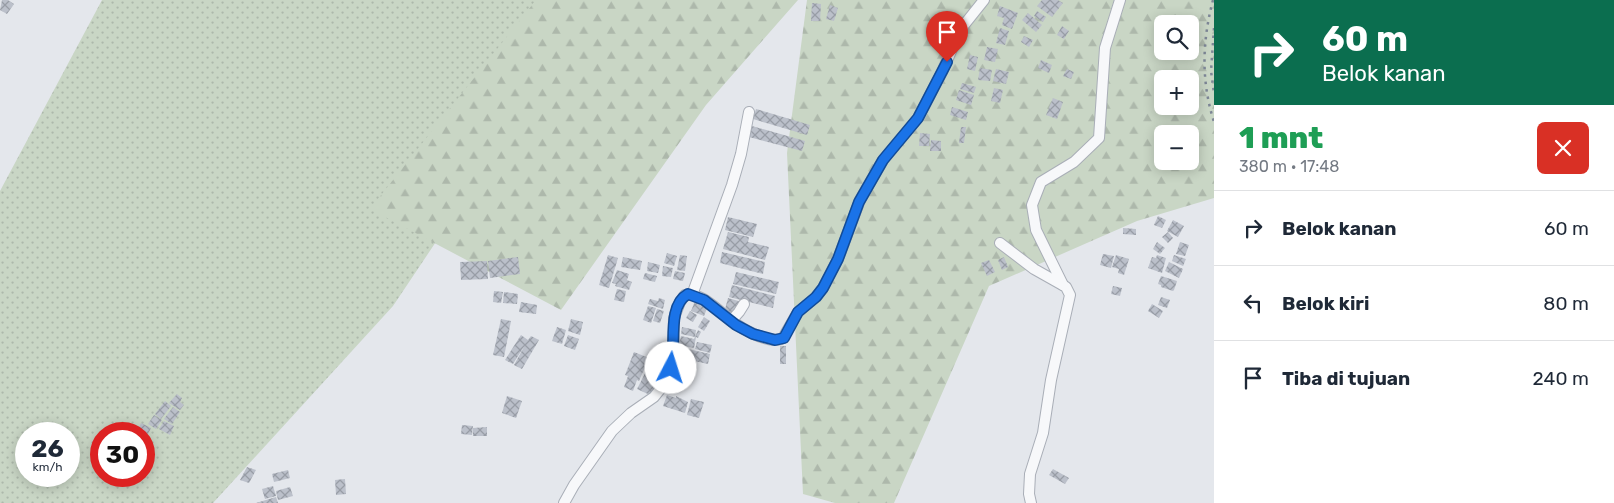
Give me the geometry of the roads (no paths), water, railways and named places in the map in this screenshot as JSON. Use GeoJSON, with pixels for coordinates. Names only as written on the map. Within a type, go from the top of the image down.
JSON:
{"type":"FeatureCollection","features":[{"type":"Feature","properties":{"kind":"street"},"geometry":{"type":"LineString","coordinates":[[564,503],[574,485],[612,431],[631,413],[654,397],[662,387],[673,361],[673,327],[682,298],[688,294],[692,295],[714,306],[731,321],[759,336],[782,340],[798,312],[818,295],[838,259],[859,202],[883,160],[918,118],[942,72],[958,35],[984,0]]}},
{"type":"Feature","properties":{"kind":"street"},"geometry":{"type":"LineString","coordinates":[[1063,285],[1036,230],[1032,205],[1041,182],[1074,162],[1100,138],[1106,48],[1120,0]]}},
{"type":"Feature","properties":{"kind":"street"},"geometry":{"type":"LineString","coordinates":[[692,295],[732,185],[741,154],[749,112]]}},
{"type":"Feature","properties":{"kind":"street"},"geometry":{"type":"LineString","coordinates":[[1000,243],[1034,269],[1063,285],[1070,294],[1051,380],[1043,433],[1030,474],[1029,494],[1032,503]]}},
{"type":"Feature","properties":{"kind":"street"},"geometry":{"type":"LineString","coordinates":[[731,321],[744,304]]}},
{"type":"Feature","properties":{"kind":"railway"},"geometry":{"type":"LineString","coordinates":[[1213,0],[1209,16],[1204,61],[1207,92],[1214,122]]}},
{"type":"Feature","properties":{"kind":"railway"},"geometry":{"type":"LineString","coordinates":[[1214,28],[1211,71],[1214,93]]}}]}
